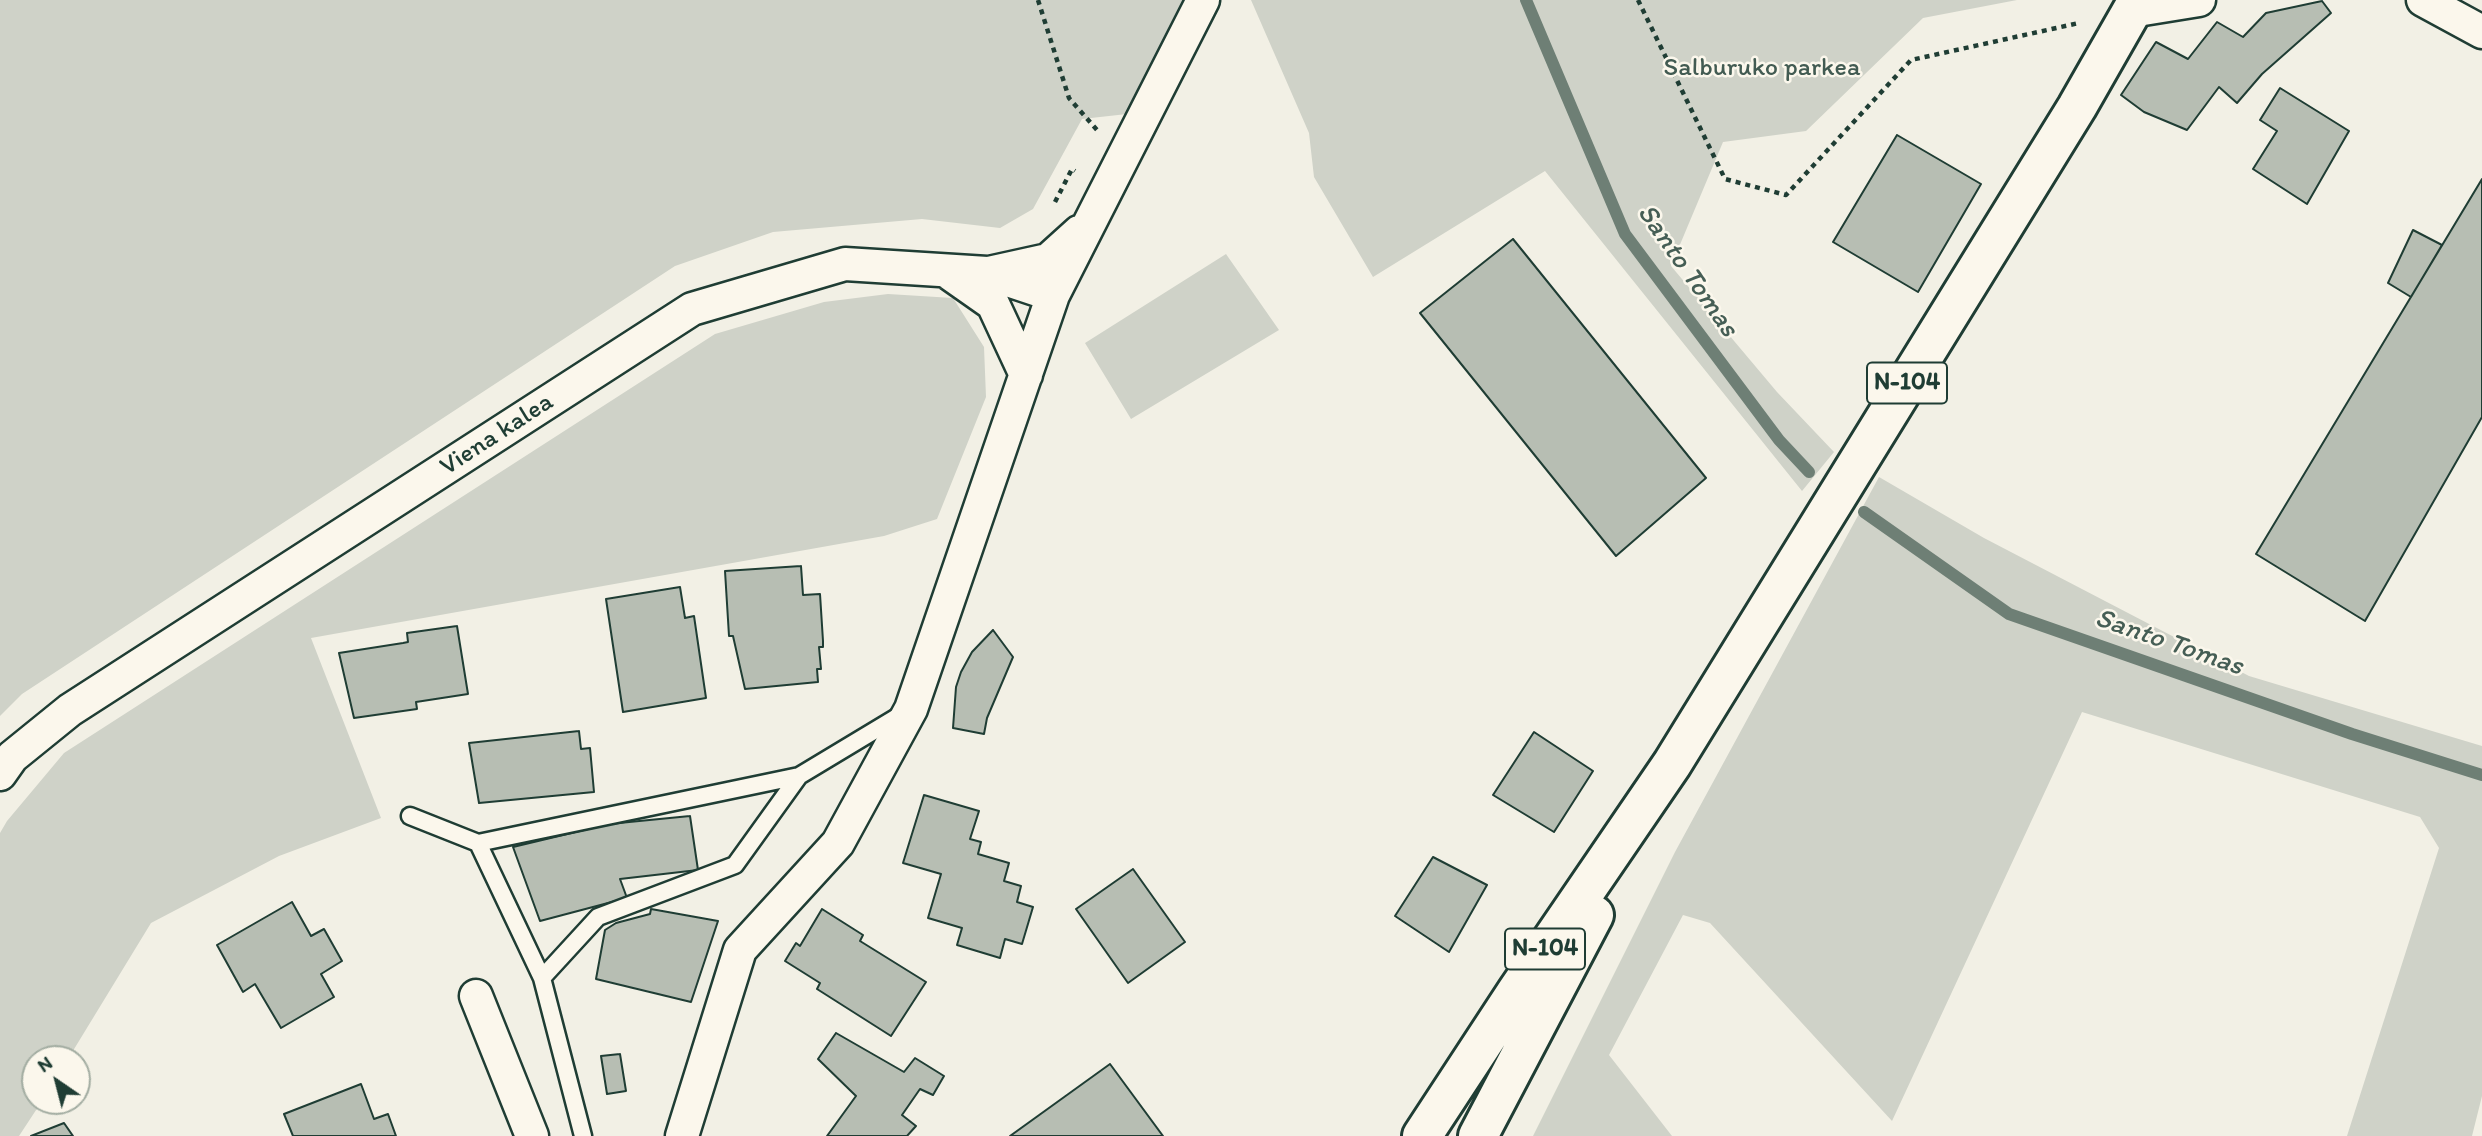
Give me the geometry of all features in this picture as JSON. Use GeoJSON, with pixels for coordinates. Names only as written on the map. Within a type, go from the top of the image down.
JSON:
{"type":"FeatureCollection","features":[{"type":"Feature","properties":{"kind":"main road","name":"N-104"},"geometry":{"type":"LineString","coordinates":[[1422,1136],[1672,764],[2077,107],[2135,6]]}},
{"type":"Feature","properties":{"kind":"main road","name":"N-104"},"geometry":{"type":"LineString","coordinates":[[1478,1136],[1672,764]]}},
{"type":"Feature","properties":{"kind":"street"},"geometry":{"type":"LineString","coordinates":[[682,1136],[740,950],[838,843],[911,709],[1053,295],[1203,0]]}},
{"type":"Feature","properties":{"kind":"street"},"geometry":{"type":"LineString","coordinates":[[2135,6],[2199,0]]}},
{"type":"Feature","properties":{"kind":"street"},"geometry":{"type":"LineString","coordinates":[[2423,0],[2482,32]]}},
{"type":"Feature","properties":{"kind":"street"},"geometry":{"type":"LineString","coordinates":[[987,273],[1048,260],[1090,221]]}},
{"type":"Feature","properties":{"kind":"street","name":"Viena kalea"},"geometry":{"type":"LineString","coordinates":[[0,774],[12,757],[70,710],[692,309],[845,264],[987,273],[1053,295]]}},
{"type":"Feature","properties":{"kind":"street"},"geometry":{"type":"LineString","coordinates":[[945,271],[993,304],[1026,375]]}},
{"type":"Feature","properties":{"kind":"street"},"geometry":{"type":"LineString","coordinates":[[476,996],[531,1136]]}},
{"type":"Feature","properties":{"kind":"lane"},"geometry":{"type":"LineString","coordinates":[[410,816],[478,843],[799,776],[911,709]]}},
{"type":"Feature","properties":{"kind":"lane"},"geometry":{"type":"LineString","coordinates":[[542,978],[598,917],[735,865],[799,776]]}},
{"type":"Feature","properties":{"kind":"lane"},"geometry":{"type":"LineString","coordinates":[[478,843],[542,978],[583,1136]]}},
{"type":"Feature","properties":{"kind":"path"},"geometry":{"type":"LineString","coordinates":[[1038,0],[1069,98],[1100,133],[1129,142]]}},
{"type":"Feature","properties":{"kind":"path"},"geometry":{"type":"LineString","coordinates":[[1638,0],[1725,179],[1786,195],[1911,60],[2135,6]]}},
{"type":"Feature","properties":{"kind":"green space"},"geometry":{"type":"Polygon","coordinates":[[[0,0],[1184,0],[1127,114],[1082,119],[1033,209],[1000,228],[922,219],[773,232],[675,266],[22,694],[0,716],[0,0]]]}},
{"type":"Feature","properties":{"kind":"green space","name":"Salburuko parkea"},"geometry":{"type":"Polygon","coordinates":[[[1251,0],[2017,0],[1923,18],[1806,131],[1723,142],[1671,266],[1777,392],[1834,452],[1802,491],[1545,171],[1373,277],[1314,177],[1309,133],[1251,0]]]}},
{"type":"Feature","properties":{"kind":"green space"},"geometry":{"type":"Polygon","coordinates":[[[1226,254],[1279,330],[1131,419],[1085,343],[1226,254]]]}},
{"type":"Feature","properties":{"kind":"green space"},"geometry":{"type":"Polygon","coordinates":[[[888,294],[953,298],[984,347],[986,397],[937,519],[884,536],[311,638],[381,818],[279,856],[151,923],[77,1045],[21,1045],[21,1115],[33,1115],[19,1136],[0,1136],[0,833],[64,753],[715,334],[824,302],[888,294]]]}},
{"type":"Feature","properties":{"kind":"green space"},"geometry":{"type":"Polygon","coordinates":[[[1879,477],[1984,538],[2249,676],[2482,746],[2482,1096],[2472,1136],[2347,1136],[2439,848],[2420,817],[2082,712],[1892,1121],[1710,923],[1683,915],[1609,1055],[1672,1136],[1533,1136],[1675,852],[1879,477]]]}},
{"type":"Feature","properties":{"kind":"building"},"geometry":{"type":"Polygon","coordinates":[[[2322,1],[2331,13],[2262,74],[2237,103],[2219,87],[2187,130],[2144,112],[2121,95],[2156,42],[2188,59],[2217,22],[2243,37],[2266,13],[2322,1]]]}},
{"type":"Feature","properties":{"kind":"building"},"geometry":{"type":"Polygon","coordinates":[[[2280,88],[2349,131],[2307,204],[2253,169],[2277,131],[2260,120],[2280,88]]]}},
{"type":"Feature","properties":{"kind":"building"},"geometry":{"type":"Polygon","coordinates":[[[1897,135],[1981,184],[1918,292],[1833,242],[1897,135]]]}},
{"type":"Feature","properties":{"kind":"building"},"geometry":{"type":"Polygon","coordinates":[[[2482,179],[2482,417],[2365,621],[2256,554],[2482,179]]]}},
{"type":"Feature","properties":{"kind":"building"},"geometry":{"type":"Polygon","coordinates":[[[2413,230],[2442,245],[2411,297],[2388,283],[2413,230]]]}},
{"type":"Feature","properties":{"kind":"building"},"geometry":{"type":"Polygon","coordinates":[[[1513,239],[1706,478],[1616,556],[1420,313],[1513,239]]]}},
{"type":"Feature","properties":{"kind":"building"},"geometry":{"type":"Polygon","coordinates":[[[801,566],[803,595],[820,594],[823,647],[819,647],[821,669],[817,669],[818,682],[745,689],[733,636],[729,636],[725,571],[801,566]]]}},
{"type":"Feature","properties":{"kind":"building"},"geometry":{"type":"Polygon","coordinates":[[[680,587],[685,618],[694,616],[706,698],[623,712],[606,599],[680,587]]]}},
{"type":"Feature","properties":{"kind":"building"},"geometry":{"type":"Polygon","coordinates":[[[457,626],[468,694],[416,702],[417,709],[354,718],[339,653],[408,642],[407,633],[457,626]]]}},
{"type":"Feature","properties":{"kind":"building"},"geometry":{"type":"Polygon","coordinates":[[[993,630],[1013,657],[987,718],[984,734],[953,728],[956,687],[961,672],[972,652],[993,630]]]}},
{"type":"Feature","properties":{"kind":"building"},"geometry":{"type":"Polygon","coordinates":[[[579,731],[581,749],[590,748],[594,792],[479,803],[469,743],[579,731]]]}},
{"type":"Feature","properties":{"kind":"building"},"geometry":{"type":"Polygon","coordinates":[[[1534,732],[1593,771],[1554,832],[1493,795],[1534,732]]]}},
{"type":"Feature","properties":{"kind":"building"},"geometry":{"type":"Polygon","coordinates":[[[924,795],[979,811],[970,839],[981,842],[978,854],[1009,863],[1004,881],[1021,886],[1017,902],[1033,907],[1022,944],[1005,939],[1000,958],[957,945],[962,928],[928,918],[941,874],[903,863],[924,795]]]}},
{"type":"Feature","properties":{"kind":"building"},"geometry":{"type":"Polygon","coordinates":[[[690,816],[698,870],[620,879],[627,898],[540,921],[513,847],[609,824],[690,816]]]}},
{"type":"Feature","properties":{"kind":"building"},"geometry":{"type":"Polygon","coordinates":[[[1433,857],[1487,885],[1449,952],[1395,916],[1433,857]]]}},
{"type":"Feature","properties":{"kind":"building"},"geometry":{"type":"Polygon","coordinates":[[[1133,869],[1185,942],[1128,983],[1076,909],[1133,869]]]}},
{"type":"Feature","properties":{"kind":"building"},"geometry":{"type":"Polygon","coordinates":[[[292,902],[311,936],[324,929],[342,961],[321,974],[334,997],[281,1028],[255,984],[243,992],[217,945],[292,902]]]}},
{"type":"Feature","properties":{"kind":"building"},"geometry":{"type":"Polygon","coordinates":[[[651,909],[718,921],[691,1002],[596,979],[605,930],[616,923],[650,914],[651,909]]]}},
{"type":"Feature","properties":{"kind":"building"},"geometry":{"type":"Polygon","coordinates":[[[822,909],[863,935],[860,941],[926,982],[891,1036],[817,989],[820,983],[785,961],[796,943],[800,946],[822,909]]]}},
{"type":"Feature","properties":{"kind":"building"},"geometry":{"type":"Polygon","coordinates":[[[836,1033],[904,1072],[915,1058],[944,1076],[933,1095],[920,1089],[902,1115],[916,1126],[907,1136],[827,1136],[856,1096],[818,1059],[836,1033]]]}},
{"type":"Feature","properties":{"kind":"building"},"geometry":{"type":"Polygon","coordinates":[[[620,1054],[626,1091],[607,1094],[601,1056],[620,1054]]]}},
{"type":"Feature","properties":{"kind":"building"},"geometry":{"type":"Polygon","coordinates":[[[1110,1064],[1163,1136],[1010,1136],[1110,1064]]]}},
{"type":"Feature","properties":{"kind":"building"},"geometry":{"type":"Polygon","coordinates":[[[361,1084],[374,1119],[388,1114],[396,1136],[293,1136],[284,1114],[361,1084]]]}},
{"type":"Feature","properties":{"kind":"building"},"geometry":{"type":"Polygon","coordinates":[[[64,1123],[73,1136],[31,1136],[64,1123]]]}},
{"type":"Feature","properties":{"kind":"waterway","name":"Santo Tomas"},"geometry":{"type":"LineString","coordinates":[[1526,0],[1625,234],[1779,440],[1809,472]]}},
{"type":"Feature","properties":{"kind":"waterway","name":"Santo Tomas"},"geometry":{"type":"LineString","coordinates":[[1864,512],[2009,614],[2352,734],[2482,775]]}}]}
